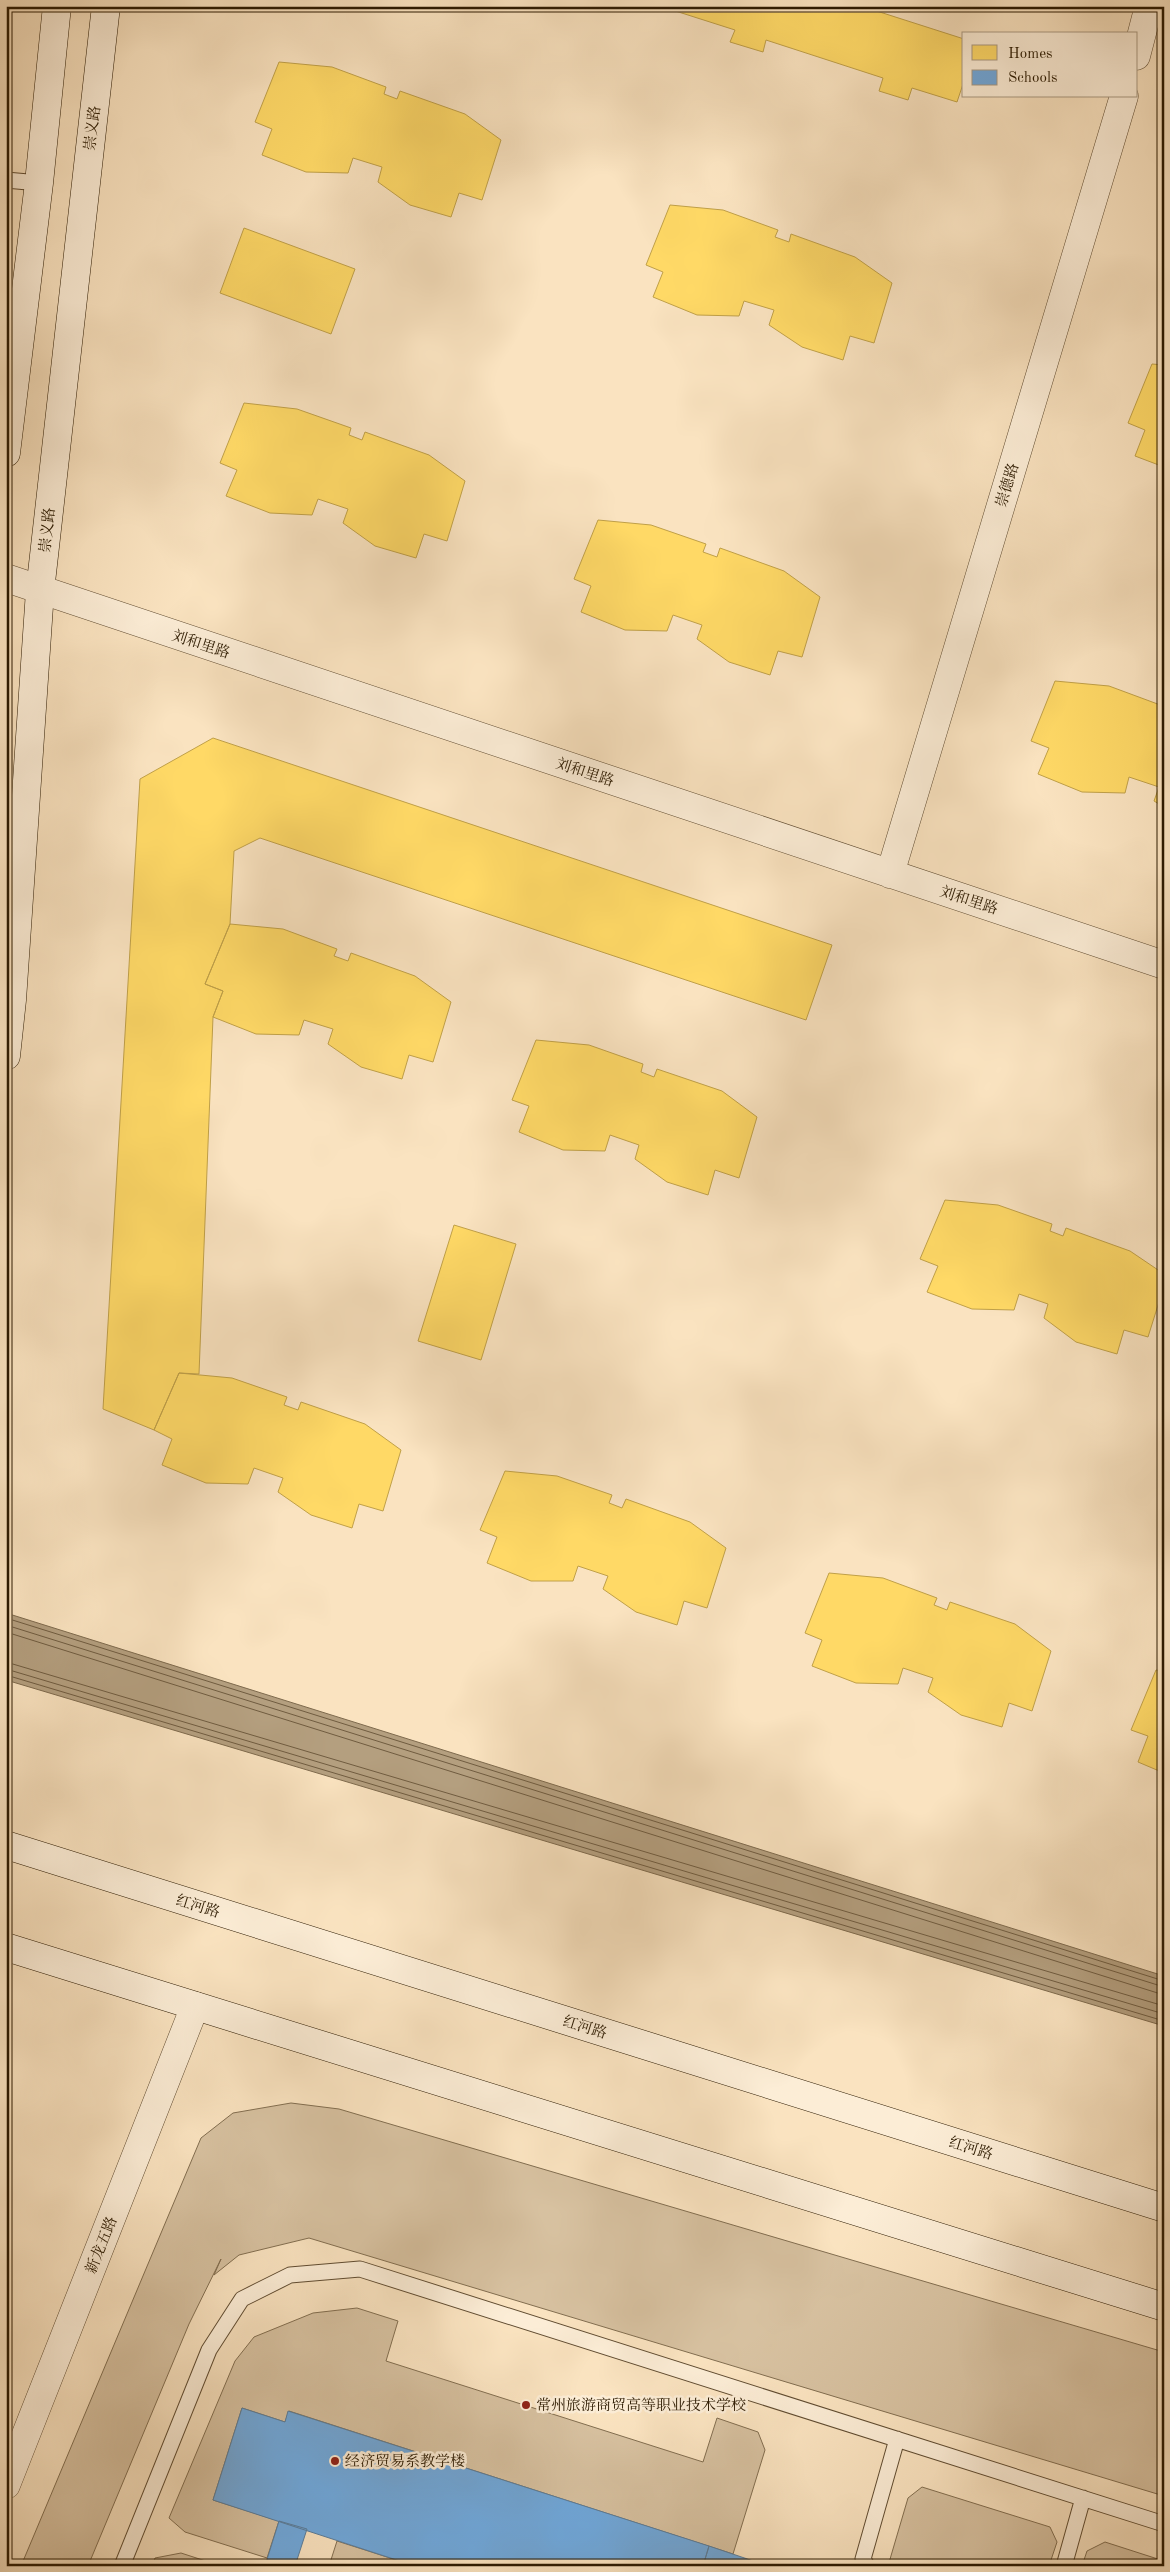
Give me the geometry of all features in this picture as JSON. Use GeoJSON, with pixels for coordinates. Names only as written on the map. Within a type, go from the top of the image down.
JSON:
{"type":"FeatureCollection","features":[{"type":"Feature","properties":{"kind":"street"},"geometry":{"type":"LineString","coordinates":[[6,453],[39,183],[57,6]]}},
{"type":"Feature","properties":{"kind":"street","name":"崇义路"},"geometry":{"type":"LineString","coordinates":[[6,1056],[13,990],[40,591],[106,6]]}},
{"type":"Feature","properties":{"kind":"street"},"geometry":{"type":"LineString","coordinates":[[1138,48],[1148,6]]}},
{"type":"Feature","properties":{"kind":"street","name":"崇德路"},"geometry":{"type":"LineString","coordinates":[[890,874],[1123,98]]}},
{"type":"Feature","properties":{"kind":"street","name":"刘和里路"},"geometry":{"type":"LineString","coordinates":[[6,578],[40,591],[1164,965]]}},
{"type":"Feature","properties":{"kind":"street","name":"红河路"},"geometry":{"type":"LineString","coordinates":[[6,1845],[1164,2208]]}},
{"type":"Feature","properties":{"kind":"street"},"geometry":{"type":"LineString","coordinates":[[6,1947],[1164,2307]]}},
{"type":"Feature","properties":{"kind":"street","name":"新龙五路"},"geometry":{"type":"LineString","coordinates":[[6,2485],[196,2006]]}},
{"type":"Feature","properties":{"kind":"lane"},"geometry":{"type":"LineString","coordinates":[[6,180],[39,183]]}},
{"type":"Feature","properties":{"kind":"lane"},"geometry":{"type":"LineString","coordinates":[[122,2566],[208,2350],[242,2298],[290,2275],[360,2269],[1164,2524]]}},
{"type":"Feature","properties":{"kind":"lane"},"geometry":{"type":"LineString","coordinates":[[866,2566],[863,2559],[897,2439]]}},
{"type":"Feature","properties":{"kind":"lane"},"geometry":{"type":"LineString","coordinates":[[1064,2566],[1083,2498]]}},
{"type":"Feature","properties":{"kind":"shaded area"},"geometry":{"type":"Polygon","coordinates":[[[291,2103],[339,2109],[1164,2352],[1164,2496],[309,2238],[239,2255],[214,2275],[221,2259],[189,2324],[88,2566],[21,2566],[201,2138],[233,2113],[291,2103]]]}},
{"type":"Feature","properties":{"kind":"shaded area"},"geometry":{"type":"Polygon","coordinates":[[[357,2308],[398,2321],[386,2361],[703,2462],[717,2418],[758,2432],[765,2450],[733,2554],[289,2411],[285,2422],[242,2408],[213,2500],[279,2521],[267,2558],[185,2532],[169,2518],[235,2361],[254,2337],[313,2313],[357,2308]]]}},
{"type":"Feature","properties":{"kind":"shaded area"},"geometry":{"type":"Polygon","coordinates":[[[922,2487],[1050,2527],[1057,2542],[1049,2566],[888,2566],[908,2498],[922,2487]]]}},
{"type":"Feature","properties":{"kind":"shaded area"},"geometry":{"type":"Polygon","coordinates":[[[337,2541],[415,2566],[329,2566],[337,2541]]]}},
{"type":"Feature","properties":{"kind":"shaded area"},"geometry":{"type":"Polygon","coordinates":[[[1105,2542],[1164,2561],[1164,2566],[1082,2566],[1087,2551],[1105,2542]]]}},
{"type":"Feature","properties":{"kind":"shaded area"},"geometry":{"type":"Polygon","coordinates":[[[181,2553],[221,2566],[152,2566],[155,2558],[181,2553]]]}},
{"type":"Feature","properties":{"kind":"water"},"geometry":{"type":"Polygon","coordinates":[[[6,1613],[1164,1976],[1164,2026],[6,1680],[6,1613]]]}},
{"type":"Feature","properties":{"kind":"building: Homes"},"geometry":{"type":"Polygon","coordinates":[[[667,6],[861,6],[962,38],[962,87],[957,102],[912,88],[908,100],[879,91],[883,78],[766,40],[763,52],[730,42],[735,30],[666,8],[667,6]]]}},
{"type":"Feature","properties":{"kind":"building: Homes"},"geometry":{"type":"Polygon","coordinates":[[[279,62],[332,67],[386,87],[384,94],[397,99],[400,91],[465,114],[501,140],[482,200],[459,193],[451,217],[410,205],[378,182],[382,167],[353,158],[348,173],[306,172],[262,155],[272,129],[255,122],[279,62]]]}},
{"type":"Feature","properties":{"kind":"building: Homes"},"geometry":{"type":"Polygon","coordinates":[[[670,205],[723,210],[778,230],[775,237],[789,242],[791,234],[855,257],[892,283],[874,343],[850,336],[843,360],[802,347],[769,325],[774,310],[744,301],[739,316],[697,315],[653,297],[663,272],[646,265],[670,205]]]}},
{"type":"Feature","properties":{"kind":"building: Homes"},"geometry":{"type":"Polygon","coordinates":[[[244,228],[355,269],[331,334],[220,293],[244,228]]]}},
{"type":"Feature","properties":{"kind":"building: Homes"},"geometry":{"type":"Polygon","coordinates":[[[1152,364],[1164,365],[1164,467],[1135,456],[1145,430],[1128,423],[1152,364]]]}},
{"type":"Feature","properties":{"kind":"building: Homes"},"geometry":{"type":"Polygon","coordinates":[[[244,403],[297,409],[351,428],[349,435],[362,440],[365,432],[429,455],[465,481],[447,541],[424,534],[416,558],[375,546],[343,523],[348,509],[318,499],[312,515],[270,513],[226,496],[237,470],[220,463],[244,403]]]}},
{"type":"Feature","properties":{"kind":"building: Homes"},"geometry":{"type":"Polygon","coordinates":[[[598,520],[651,525],[706,544],[703,552],[717,557],[720,548],[784,571],[820,597],[802,657],[778,651],[770,675],[729,662],[697,639],[702,625],[673,615],[667,631],[625,630],[581,612],[591,586],[574,579],[598,520]]]}},
{"type":"Feature","properties":{"kind":"building: Homes"},"geometry":{"type":"Polygon","coordinates":[[[1055,681],[1109,686],[1163,706],[1160,714],[1164,715],[1164,807],[1154,801],[1159,787],[1129,777],[1125,793],[1082,792],[1038,774],[1049,748],[1031,741],[1055,681]]]}},
{"type":"Feature","properties":{"kind":"building: Homes"},"geometry":{"type":"Polygon","coordinates":[[[213,738],[832,945],[806,1020],[260,838],[234,851],[230,924],[205,984],[223,991],[213,1017],[199,1374],[179,1373],[154,1430],[103,1409],[140,779],[213,738]]]}},
{"type":"Feature","properties":{"kind":"building: Homes"},"geometry":{"type":"Polygon","coordinates":[[[230,924],[283,929],[337,949],[334,956],[348,961],[351,953],[415,976],[451,1002],[433,1062],[409,1055],[402,1079],[361,1067],[328,1044],[333,1029],[304,1020],[299,1035],[256,1034],[213,1017],[223,991],[205,984],[230,924]]]}},
{"type":"Feature","properties":{"kind":"building: Homes"},"geometry":{"type":"Polygon","coordinates":[[[536,1040],[589,1045],[643,1064],[641,1072],[654,1077],[657,1069],[722,1091],[757,1117],[739,1178],[715,1170],[708,1195],[667,1182],[635,1159],[639,1145],[610,1135],[605,1151],[563,1150],[519,1132],[529,1106],[512,1100],[536,1040]]]}},
{"type":"Feature","properties":{"kind":"building: Homes"},"geometry":{"type":"Polygon","coordinates":[[[945,1200],[998,1205],[1052,1224],[1050,1231],[1063,1236],[1066,1228],[1130,1251],[1164,1274],[1164,1286],[1148,1337],[1124,1330],[1117,1354],[1076,1342],[1044,1318],[1048,1304],[1019,1294],[1014,1310],[972,1309],[927,1292],[938,1266],[920,1259],[945,1200]]]}},
{"type":"Feature","properties":{"kind":"building: Homes"},"geometry":{"type":"Polygon","coordinates":[[[454,1225],[516,1244],[481,1360],[418,1341],[454,1225]]]}},
{"type":"Feature","properties":{"kind":"building: Homes"},"geometry":{"type":"Polygon","coordinates":[[[179,1373],[232,1378],[287,1397],[284,1405],[298,1410],[301,1402],[365,1424],[401,1450],[383,1511],[359,1504],[352,1528],[311,1515],[278,1492],[283,1478],[254,1468],[248,1484],[206,1483],[162,1465],[172,1439],[154,1430],[179,1373]]]}},
{"type":"Feature","properties":{"kind":"building: Homes"},"geometry":{"type":"Polygon","coordinates":[[[505,1471],[557,1476],[612,1495],[609,1503],[622,1508],[626,1499],[690,1522],[726,1548],[707,1608],[684,1601],[677,1625],[636,1612],[603,1589],[608,1576],[578,1566],[573,1581],[531,1581],[487,1563],[497,1537],[480,1530],[505,1471]]]}},
{"type":"Feature","properties":{"kind":"building: Homes"},"geometry":{"type":"Polygon","coordinates":[[[829,1573],[883,1578],[937,1598],[934,1605],[947,1610],[950,1602],[1015,1624],[1051,1651],[1032,1711],[1009,1703],[1002,1727],[961,1715],[928,1692],[933,1678],[903,1668],[898,1684],[856,1683],[812,1666],[822,1640],[805,1633],[829,1573]]]}},
{"type":"Feature","properties":{"kind":"building: Homes"},"geometry":{"type":"Polygon","coordinates":[[[1156,1670],[1164,1671],[1164,1773],[1138,1762],[1148,1736],[1131,1730],[1156,1670]]]}},
{"type":"Feature","properties":{"kind":"building: Schools","name":"经济贸易系教学楼"},"geometry":{"type":"Polygon","coordinates":[[[242,2408],[285,2422],[288,2411],[709,2546],[703,2566],[415,2566],[213,2500],[242,2408]]]}},
{"type":"Feature","properties":{"kind":"building: Schools"},"geometry":{"type":"Polygon","coordinates":[[[279,2521],[307,2529],[295,2566],[265,2566],[279,2521]]]}},
{"type":"Feature","properties":{"kind":"building: Schools"},"geometry":{"type":"Polygon","coordinates":[[[709,2546],[768,2566],[703,2566],[709,2546]]]}},
{"type":"Feature","properties":{"kind":"place","name":"常州旅游商贸高等职业技术学校"},"geometry":{"type":"Point","coordinates":[526,2405]}},
{"type":"Feature","properties":{"kind":"place","name":"经济贸易系教学楼"},"geometry":{"type":"Point","coordinates":[335,2461]}}]}
